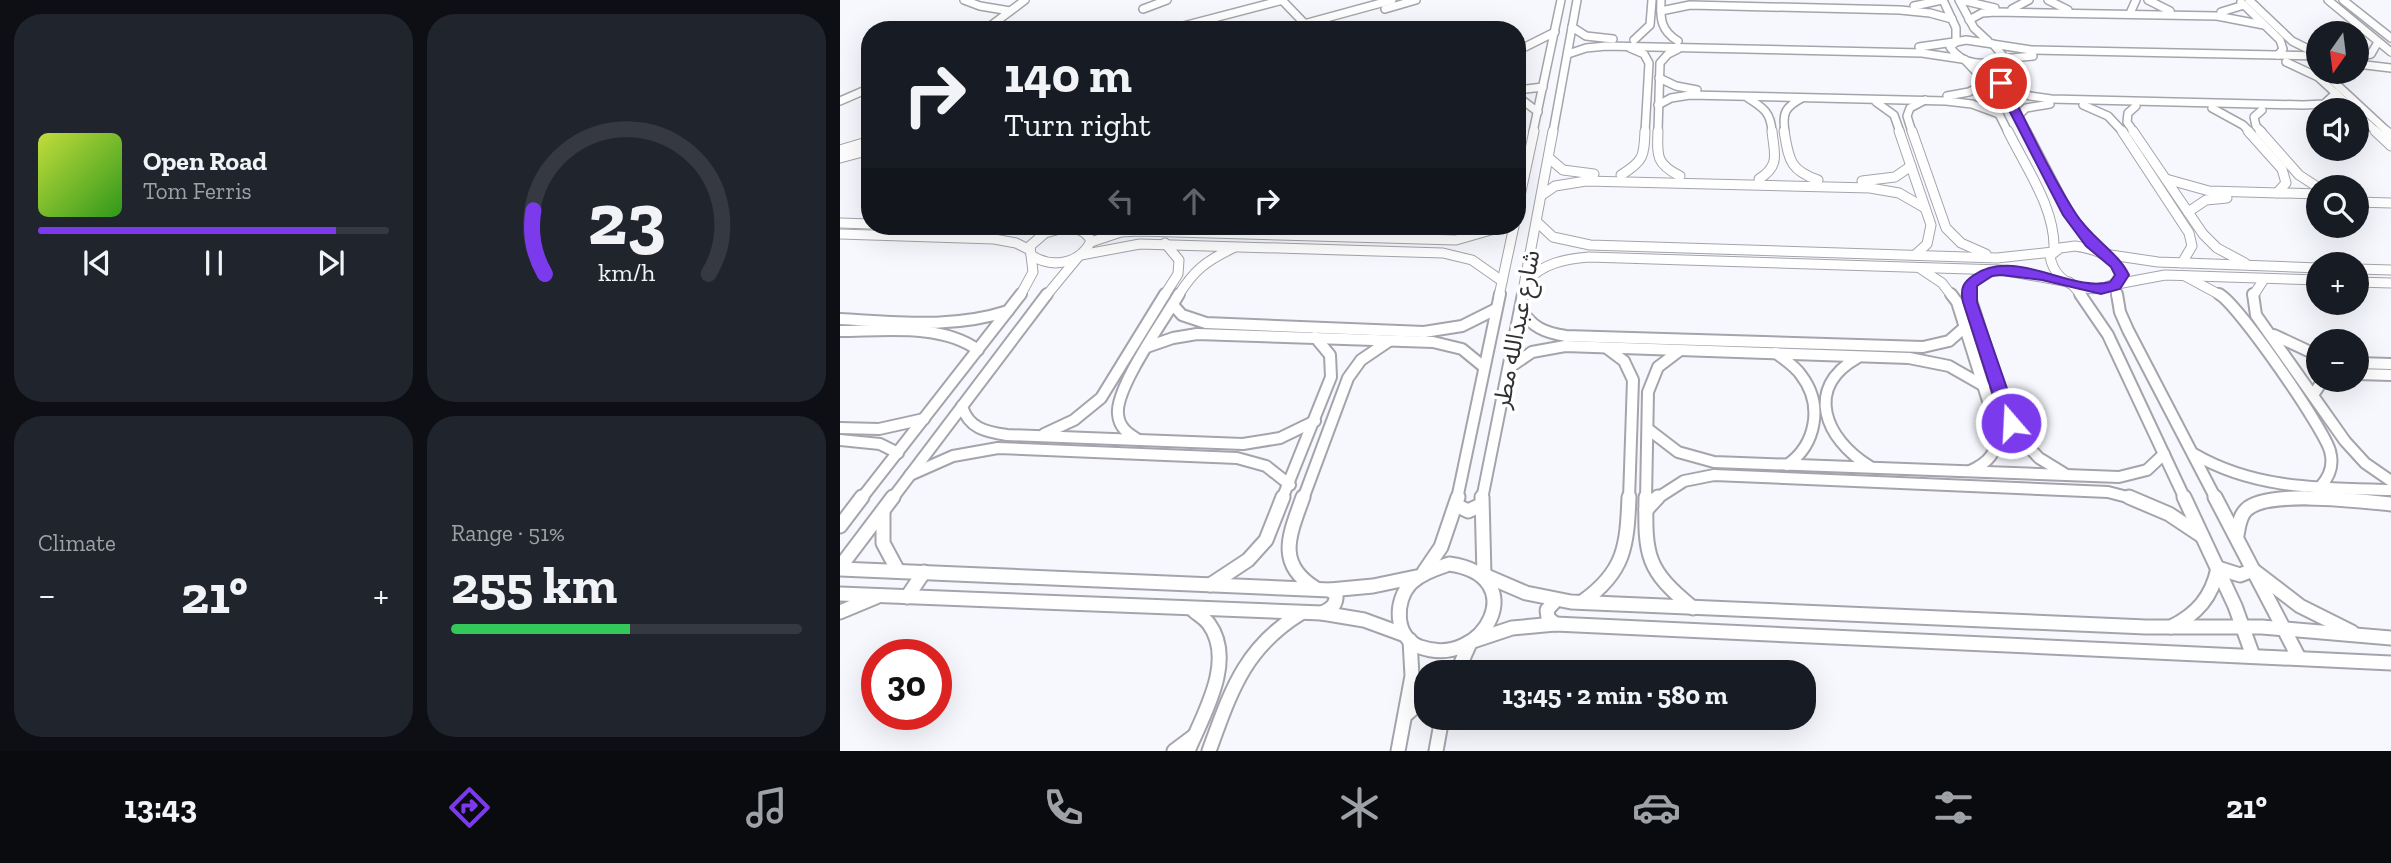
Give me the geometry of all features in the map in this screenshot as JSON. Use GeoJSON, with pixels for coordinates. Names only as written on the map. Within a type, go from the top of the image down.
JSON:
{"type":"FeatureCollection","features":[{"type":"Feature","properties":{"kind":"street"},"geometry":{"type":"LineString","coordinates":[[964,0],[980,6],[1010,11]]}},
{"type":"Feature","properties":{"kind":"street"},"geometry":{"type":"LineString","coordinates":[[997,21],[1025,0]]}},
{"type":"Feature","properties":{"kind":"street"},"geometry":{"type":"LineString","coordinates":[[1143,9],[1167,0]]}},
{"type":"Feature","properties":{"kind":"street"},"geometry":{"type":"LineString","coordinates":[[1209,21],[1282,0],[1301,21]]}},
{"type":"Feature","properties":{"kind":"street"},"geometry":{"type":"LineString","coordinates":[[1326,21],[1392,0]]}},
{"type":"Feature","properties":{"kind":"street"},"geometry":{"type":"LineString","coordinates":[[1331,21],[1416,0]]}},
{"type":"Feature","properties":{"kind":"street"},"geometry":{"type":"LineString","coordinates":[[1526,166],[1561,0]]}},
{"type":"Feature","properties":{"kind":"street","name":"شارع عبدالله مطر"},"geometry":{"type":"LineString","coordinates":[[1484,575],[1481,505],[1521,308],[1577,0]]}},
{"type":"Feature","properties":{"kind":"street"},"geometry":{"type":"LineString","coordinates":[[1634,40],[1644,33],[1651,21],[1652,0]]}},
{"type":"Feature","properties":{"kind":"street"},"geometry":{"type":"LineString","coordinates":[[1661,0],[1660,21],[1666,34],[1680,44]]}},
{"type":"Feature","properties":{"kind":"street"},"geometry":{"type":"LineString","coordinates":[[1675,0],[1690,4],[1906,8],[1942,0],[1953,20],[1955,42],[1951,50],[1964,60],[1983,83],[2050,215],[2055,233],[2054,251],[2050,256],[2051,267],[2070,283],[2105,328],[2218,568],[2253,656]]}},
{"type":"Feature","properties":{"kind":"street"},"geometry":{"type":"LineString","coordinates":[[1788,0],[1800,4]]}},
{"type":"Feature","properties":{"kind":"street"},"geometry":{"type":"LineString","coordinates":[[1877,0],[1891,6]]}},
{"type":"Feature","properties":{"kind":"street"},"geometry":{"type":"LineString","coordinates":[[1960,0],[1996,10],[2215,14],[2236,10],[2244,2]]}},
{"type":"Feature","properties":{"kind":"street"},"geometry":{"type":"LineString","coordinates":[[1960,0],[1970,21],[2003,53],[1996,70],[2001,84],[2070,215],[2121,270],[2122,275],[2116,285],[2120,312],[2128,330],[2299,659]]}},
{"type":"Feature","properties":{"kind":"street"},"geometry":{"type":"LineString","coordinates":[[2012,9],[2029,0]]}},
{"type":"Feature","properties":{"kind":"street"},"geometry":{"type":"LineString","coordinates":[[2048,0],[2068,10]]}},
{"type":"Feature","properties":{"kind":"street"},"geometry":{"type":"LineString","coordinates":[[2131,11],[2136,0]]}},
{"type":"Feature","properties":{"kind":"street"},"geometry":{"type":"LineString","coordinates":[[2148,0],[2170,11]]}},
{"type":"Feature","properties":{"kind":"street"},"geometry":{"type":"LineString","coordinates":[[2329,0],[2391,52]]}},
{"type":"Feature","properties":{"kind":"street"},"geometry":{"type":"LineString","coordinates":[[2343,0],[2391,38]]}},
{"type":"Feature","properties":{"kind":"street"},"geometry":{"type":"LineString","coordinates":[[1661,11],[1690,4],[1756,1],[1800,4],[1851,2],[1906,8],[1953,20],[1970,21],[1982,13],[2012,9],[2170,11],[2215,14],[2264,25]]}},
{"type":"Feature","properties":{"kind":"street"},"geometry":{"type":"LineString","coordinates":[[2244,2],[2280,40],[2283,49],[2278,55]]}},
{"type":"Feature","properties":{"kind":"street"},"geometry":{"type":"LineString","coordinates":[[2244,2],[2292,41],[2306,48]]}},
{"type":"Feature","properties":{"kind":"street"},"geometry":{"type":"LineString","coordinates":[[2344,13],[2360,14]]}},
{"type":"Feature","properties":{"kind":"street"},"geometry":{"type":"LineString","coordinates":[[1651,21],[1660,21]]}},
{"type":"Feature","properties":{"kind":"street"},"geometry":{"type":"LineString","coordinates":[[1573,27],[1601,42],[1639,51],[1649,63],[1644,155],[1636,166],[1620,175]]}},
{"type":"Feature","properties":{"kind":"street"},"geometry":{"type":"LineString","coordinates":[[1526,46],[1555,32]]}},
{"type":"Feature","properties":{"kind":"street"},"geometry":{"type":"LineString","coordinates":[[1921,50],[1972,39],[2032,53]]}},
{"type":"Feature","properties":{"kind":"street"},"geometry":{"type":"LineString","coordinates":[[1567,54],[1601,42],[1634,40],[1680,44],[1921,50],[1988,63],[2032,53],[2306,55]]}},
{"type":"Feature","properties":{"kind":"street"},"geometry":{"type":"LineString","coordinates":[[2280,40],[2292,41]]}},
{"type":"Feature","properties":{"kind":"street"},"geometry":{"type":"LineString","coordinates":[[2370,55],[2378,42]]}},
{"type":"Feature","properties":{"kind":"street"},"geometry":{"type":"LineString","coordinates":[[1624,46],[1680,44]]}},
{"type":"Feature","properties":{"kind":"street"},"geometry":{"type":"LineString","coordinates":[[1680,44],[1660,63],[1657,155],[1666,169],[1680,176]]}},
{"type":"Feature","properties":{"kind":"street"},"geometry":{"type":"LineString","coordinates":[[2180,56],[2306,63]]}},
{"type":"Feature","properties":{"kind":"street"},"geometry":{"type":"LineString","coordinates":[[2286,62],[2306,70]]}},
{"type":"Feature","properties":{"kind":"street"},"geometry":{"type":"LineString","coordinates":[[1649,63],[1660,63]]}},
{"type":"Feature","properties":{"kind":"street"},"geometry":{"type":"LineString","coordinates":[[2370,63],[2391,68]]}},
{"type":"Feature","properties":{"kind":"street"},"geometry":{"type":"LineString","coordinates":[[1659,78],[1690,92],[1742,96],[1820,95],[1925,100],[1951,98],[1969,92],[1983,83],[2001,84],[2053,102],[2083,105],[2306,109]]}},
{"type":"Feature","properties":{"kind":"street"},"geometry":{"type":"LineString","coordinates":[[2326,84],[2341,98]]}},
{"type":"Feature","properties":{"kind":"street"},"geometry":{"type":"LineString","coordinates":[[2336,84],[2391,135]]}},
{"type":"Feature","properties":{"kind":"street"},"geometry":{"type":"LineString","coordinates":[[1526,89],[1543,87]]}},
{"type":"Feature","properties":{"kind":"street"},"geometry":{"type":"LineString","coordinates":[[840,101],[861,92]]}},
{"type":"Feature","properties":{"kind":"street"},"geometry":{"type":"LineString","coordinates":[[1658,105],[1690,92],[1951,98],[1999,114]]}},
{"type":"Feature","properties":{"kind":"street"},"geometry":{"type":"LineString","coordinates":[[2332,98],[2336,93]]}},
{"type":"Feature","properties":{"kind":"street"},"geometry":{"type":"LineString","coordinates":[[1742,96],[1757,103],[1771,116],[1776,159],[1770,172],[1757,181]]}},
{"type":"Feature","properties":{"kind":"street"},"geometry":{"type":"LineString","coordinates":[[1803,97],[1788,105],[1782,116],[1789,159],[1801,174],[1818,180]]}},
{"type":"Feature","properties":{"kind":"street"},"geometry":{"type":"LineString","coordinates":[[1866,99],[1881,104],[1894,115],[1931,225],[1931,237],[1915,255]]}},
{"type":"Feature","properties":{"kind":"street"},"geometry":{"type":"LineString","coordinates":[[1925,100],[1910,108],[1907,116],[1943,226],[1962,244],[1997,258],[2002,264],[2001,270]]}},
{"type":"Feature","properties":{"kind":"street"},"geometry":{"type":"LineString","coordinates":[[2018,116],[2034,105],[2053,102],[2306,109]]}},
{"type":"Feature","properties":{"kind":"street"},"geometry":{"type":"LineString","coordinates":[[1526,103],[1538,112]]}},
{"type":"Feature","properties":{"kind":"street"},"geometry":{"type":"LineString","coordinates":[[2083,105],[2108,116],[2124,133],[2179,219],[2192,240],[2190,252],[2182,263]]}},
{"type":"Feature","properties":{"kind":"street"},"geometry":{"type":"LineString","coordinates":[[2136,106],[2127,117],[2190,215],[2217,248],[2251,266]]}},
{"type":"Feature","properties":{"kind":"street"},"geometry":{"type":"LineString","coordinates":[[2212,108],[2235,119],[2281,169],[2286,183],[2277,193]]}},
{"type":"Feature","properties":{"kind":"street"},"geometry":{"type":"LineString","coordinates":[[2262,110],[2257,113],[2254,121],[2260,132],[2294,170],[2306,179]]}},
{"type":"Feature","properties":{"kind":"street"},"geometry":{"type":"LineString","coordinates":[[1894,115],[1907,116]]}},
{"type":"Feature","properties":{"kind":"street"},"geometry":{"type":"LineString","coordinates":[[1771,116],[1782,116]]}},
{"type":"Feature","properties":{"kind":"street"},"geometry":{"type":"LineString","coordinates":[[2371,126],[2391,146]]}},
{"type":"Feature","properties":{"kind":"street"},"geometry":{"type":"LineString","coordinates":[[2249,132],[2260,132]]}},
{"type":"Feature","properties":{"kind":"street"},"geometry":{"type":"LineString","coordinates":[[1534,133],[1553,134]]}},
{"type":"Feature","properties":{"kind":"street"},"geometry":{"type":"LineString","coordinates":[[2124,133],[2135,133]]}},
{"type":"Feature","properties":{"kind":"street"},"geometry":{"type":"LineString","coordinates":[[840,150],[861,144]]}},
{"type":"Feature","properties":{"kind":"street"},"geometry":{"type":"LineString","coordinates":[[840,158],[861,152]]}},
{"type":"Feature","properties":{"kind":"street"},"geometry":{"type":"LineString","coordinates":[[1644,155],[1657,155]]}},
{"type":"Feature","properties":{"kind":"street"},"geometry":{"type":"LineString","coordinates":[[1549,158],[1558,167],[1586,177],[1879,185],[1901,175],[1911,166]]}},
{"type":"Feature","properties":{"kind":"street"},"geometry":{"type":"LineString","coordinates":[[1776,159],[1789,159]]}},
{"type":"Feature","properties":{"kind":"street"},"geometry":{"type":"LineString","coordinates":[[2281,169],[2294,170]]}},
{"type":"Feature","properties":{"kind":"street"},"geometry":{"type":"LineString","coordinates":[[1542,195],[1555,186],[1586,177],[1620,175],[1757,181],[1818,180],[1879,185],[1925,208]]}},
{"type":"Feature","properties":{"kind":"street"},"geometry":{"type":"LineString","coordinates":[[2165,178],[2222,195],[2306,200]]}},
{"type":"Feature","properties":{"kind":"street"},"geometry":{"type":"LineString","coordinates":[[2179,219],[2190,215],[2206,200],[2222,195],[2306,194]]}},
{"type":"Feature","properties":{"kind":"street"},"geometry":{"type":"LineString","coordinates":[[2369,195],[2391,196]]}},
{"type":"Feature","properties":{"kind":"street"},"geometry":{"type":"LineString","coordinates":[[2369,202],[2391,203]]}},
{"type":"Feature","properties":{"kind":"street"},"geometry":{"type":"LineString","coordinates":[[2050,215],[2070,215]]}},
{"type":"Feature","properties":{"kind":"street"},"geometry":{"type":"LineString","coordinates":[[1537,222],[1548,234],[1580,245],[1997,258],[2027,257],[2075,246],[2158,262],[2306,268]]}},
{"type":"Feature","properties":{"kind":"street"},"geometry":{"type":"LineString","coordinates":[[840,223],[861,223]]}},
{"type":"Feature","properties":{"kind":"street"},"geometry":{"type":"LineString","coordinates":[[1931,225],[1939,228],[1943,226]]}},
{"type":"Feature","properties":{"kind":"street"},"geometry":{"type":"LineString","coordinates":[[840,234],[861,235]]}},
{"type":"Feature","properties":{"kind":"street"},"geometry":{"type":"LineString","coordinates":[[871,235],[994,239],[1016,243],[1041,261],[1055,263],[1129,245],[1166,244],[1452,254],[1480,264],[1502,283],[1525,283],[1542,268],[1579,258],[2001,270],[2101,290],[2139,278],[2165,275],[2306,280]]}},
{"type":"Feature","properties":{"kind":"street"},"geometry":{"type":"LineString","coordinates":[[840,526],[1010,310],[1033,272],[1030,252],[1041,235]]}},
{"type":"Feature","properties":{"kind":"street"},"geometry":{"type":"LineString","coordinates":[[1087,235],[1091,242]]}},
{"type":"Feature","properties":{"kind":"street"},"geometry":{"type":"LineString","coordinates":[[1104,235],[1091,242],[884,510],[845,552],[840,568],[1324,589],[1373,586],[1420,574],[1436,566],[1462,564],[1508,588],[1556,600],[1581,602],[2168,628],[2242,626],[2391,638]]}},
{"type":"Feature","properties":{"kind":"street"},"geometry":{"type":"LineString","coordinates":[[1091,242],[1112,235]]}},
{"type":"Feature","properties":{"kind":"street"},"geometry":{"type":"LineString","coordinates":[[1039,436],[1074,420],[1106,392],[1178,274],[1179,260],[1166,244],[1165,238],[1169,235]]}},
{"type":"Feature","properties":{"kind":"street"},"geometry":{"type":"LineString","coordinates":[[1279,235],[1456,240],[1483,235]]}},
{"type":"Feature","properties":{"kind":"street","name":"شارع عبدالله مطر"},"geometry":{"type":"LineString","coordinates":[[1420,574],[1441,547],[1456,505],[1512,235]]}},
{"type":"Feature","properties":{"kind":"street"},"geometry":{"type":"LineString","coordinates":[[1452,254],[1460,248],[1456,240]]}},
{"type":"Feature","properties":{"kind":"street"},"geometry":{"type":"LineString","coordinates":[[1579,258],[1576,251],[1580,245]]}},
{"type":"Feature","properties":{"kind":"street"},"geometry":{"type":"LineString","coordinates":[[1139,440],[1129,435],[1117,419],[1116,409],[1121,392],[1187,281],[1201,265],[1236,247]]}},
{"type":"Feature","properties":{"kind":"street"},"geometry":{"type":"LineString","coordinates":[[1772,251],[1774,263]]}},
{"type":"Feature","properties":{"kind":"street"},"geometry":{"type":"LineString","coordinates":[[2158,262],[2158,269],[2165,275]]}},
{"type":"Feature","properties":{"kind":"street"},"geometry":{"type":"LineString","coordinates":[[1919,268],[1942,283],[1957,302],[1998,433],[1995,453],[1979,468],[1968,472]]}},
{"type":"Feature","properties":{"kind":"street"},"geometry":{"type":"LineString","coordinates":[[2369,269],[2391,270]]}},
{"type":"Feature","properties":{"kind":"street"},"geometry":{"type":"LineString","coordinates":[[2001,270],[1988,272],[1971,284],[1968,292],[2006,411],[2026,447],[2046,463],[2070,476]]}},
{"type":"Feature","properties":{"kind":"street"},"geometry":{"type":"LineString","coordinates":[[2185,276],[2224,297],[2242,315],[2326,440],[2331,451],[2332,471],[2321,486]]}},
{"type":"Feature","properties":{"kind":"street"},"geometry":{"type":"LineString","coordinates":[[2264,279],[2257,284],[2252,298],[2256,315],[2345,441],[2365,463],[2391,481]]}},
{"type":"Feature","properties":{"kind":"street"},"geometry":{"type":"LineString","coordinates":[[1175,281],[1187,281]]}},
{"type":"Feature","properties":{"kind":"street"},"geometry":{"type":"LineString","coordinates":[[2369,282],[2391,283]]}},
{"type":"Feature","properties":{"kind":"street"},"geometry":{"type":"LineString","coordinates":[[1957,302],[1970,302]]}},
{"type":"Feature","properties":{"kind":"street"},"geometry":{"type":"LineString","coordinates":[[1173,305],[1189,318],[1212,329],[1390,340],[1422,337],[1462,326],[1496,309]]}},
{"type":"Feature","properties":{"kind":"street"},"geometry":{"type":"LineString","coordinates":[[1521,308],[1524,317],[1537,328],[1565,341],[1605,347],[1861,356],[1924,353],[1949,341],[1965,327]]}},
{"type":"Feature","properties":{"kind":"street"},"geometry":{"type":"LineString","coordinates":[[840,319],[961,323],[985,319],[1010,310]]}},
{"type":"Feature","properties":{"kind":"street"},"geometry":{"type":"LineString","coordinates":[[2242,315],[2256,315]]}},
{"type":"Feature","properties":{"kind":"street"},"geometry":{"type":"LineString","coordinates":[[2105,328],[2115,325],[2128,330]]}},
{"type":"Feature","properties":{"kind":"street"},"geometry":{"type":"LineString","coordinates":[[1147,347],[1212,329],[1422,337],[1453,346],[1469,354],[1484,367]]}},
{"type":"Feature","properties":{"kind":"street"},"geometry":{"type":"LineString","coordinates":[[2267,330],[2306,351]]}},
{"type":"Feature","properties":{"kind":"street"},"geometry":{"type":"LineString","coordinates":[[840,331],[944,334],[968,341],[978,350]]}},
{"type":"Feature","properties":{"kind":"street"},"geometry":{"type":"LineString","coordinates":[[1210,585],[1248,561],[1272,529],[1331,377],[1332,358],[1329,350],[1315,337]]}},
{"type":"Feature","properties":{"kind":"street"},"geometry":{"type":"LineString","coordinates":[[1322,613],[1331,610],[1336,602],[1336,594],[1297,575],[1288,554],[1291,530],[1348,378],[1369,353],[1390,340]]}},
{"type":"Feature","properties":{"kind":"street"},"geometry":{"type":"LineString","coordinates":[[1509,369],[1513,362],[1532,352],[1565,341],[1924,353],[1957,368],[1984,386]]}},
{"type":"Feature","properties":{"kind":"street"},"geometry":{"type":"LineString","coordinates":[[1581,602],[1607,583],[1616,570],[1627,543],[1633,391],[1630,370],[1625,361],[1605,347]]}},
{"type":"Feature","properties":{"kind":"street"},"geometry":{"type":"LineString","coordinates":[[1681,350],[1658,367],[1648,392],[1645,544],[1656,572],[1666,586],[1693,608]]}},
{"type":"Feature","properties":{"kind":"street"},"geometry":{"type":"LineString","coordinates":[[1776,353],[1797,370],[1809,390],[1814,430],[1805,451],[1786,465]]}},
{"type":"Feature","properties":{"kind":"street"},"geometry":{"type":"LineString","coordinates":[[1861,356],[1836,369],[1829,379],[1827,390],[1833,431],[1848,453],[1875,469]]}},
{"type":"Feature","properties":{"kind":"street"},"geometry":{"type":"LineString","coordinates":[[2369,363],[2391,364]]}},
{"type":"Feature","properties":{"kind":"street"},"geometry":{"type":"LineString","coordinates":[[1331,377],[1341,373],[1348,378]]}},
{"type":"Feature","properties":{"kind":"street"},"geometry":{"type":"LineString","coordinates":[[2369,374],[2391,375]]}},
{"type":"Feature","properties":{"kind":"street"},"geometry":{"type":"LineString","coordinates":[[1809,390],[1827,390]]}},
{"type":"Feature","properties":{"kind":"street"},"geometry":{"type":"LineString","coordinates":[[1633,391],[1648,392]]}},
{"type":"Feature","properties":{"kind":"street"},"geometry":{"type":"LineString","coordinates":[[1106,392],[1112,395],[1121,392]]}},
{"type":"Feature","properties":{"kind":"street"},"geometry":{"type":"LineString","coordinates":[[962,406],[964,415],[979,429],[1007,435],[1243,444],[1280,438],[1315,421]]}},
{"type":"Feature","properties":{"kind":"street"},"geometry":{"type":"LineString","coordinates":[[1992,410],[2006,411]]}},
{"type":"Feature","properties":{"kind":"street"},"geometry":{"type":"LineString","coordinates":[[840,428],[886,429],[924,419]]}},
{"type":"Feature","properties":{"kind":"street"},"geometry":{"type":"LineString","coordinates":[[1648,429],[1663,444],[1714,469],[2108,492],[2146,502],[2202,536]]}},
{"type":"Feature","properties":{"kind":"street"},"geometry":{"type":"LineString","coordinates":[[1814,430],[1822,433],[1833,431]]}},
{"type":"Feature","properties":{"kind":"street"},"geometry":{"type":"LineString","coordinates":[[998,448],[1000,440],[1007,435]]}},
{"type":"Feature","properties":{"kind":"street"},"geometry":{"type":"LineString","coordinates":[[840,440],[880,444],[898,453]]}},
{"type":"Feature","properties":{"kind":"street"},"geometry":{"type":"LineString","coordinates":[[2326,440],[2336,443],[2345,441]]}},
{"type":"Feature","properties":{"kind":"street"},"geometry":{"type":"LineString","coordinates":[[1237,458],[1248,450],[1243,444]]}},
{"type":"Feature","properties":{"kind":"street"},"geometry":{"type":"LineString","coordinates":[[910,475],[945,457],[998,448],[1237,458],[1263,463],[1283,476],[1290,485]]}},
{"type":"Feature","properties":{"kind":"street"},"geometry":{"type":"LineString","coordinates":[[2192,453],[2225,472],[2263,483],[2391,490]]}},
{"type":"Feature","properties":{"kind":"street"},"geometry":{"type":"LineString","coordinates":[[1646,510],[1668,487],[1714,469],[1786,465],[2119,477],[2147,470],[2164,454]]}},
{"type":"Feature","properties":{"kind":"street"},"geometry":{"type":"LineString","coordinates":[[2102,477],[2109,486],[2108,492]]}},
{"type":"Feature","properties":{"kind":"street"},"geometry":{"type":"LineString","coordinates":[[2263,483],[2262,491],[2269,499]]}},
{"type":"Feature","properties":{"kind":"street"},"geometry":{"type":"LineString","coordinates":[[2238,538],[2241,516],[2248,508],[2269,499],[2391,504]]}},
{"type":"Feature","properties":{"kind":"street"},"geometry":{"type":"LineString","coordinates":[[1456,505],[1464,512],[1471,512],[1481,505]]}},
{"type":"Feature","properties":{"kind":"street"},"geometry":{"type":"LineString","coordinates":[[884,510],[881,537],[884,549],[898,571]]}},
{"type":"Feature","properties":{"kind":"street"},"geometry":{"type":"LineString","coordinates":[[1272,529],[1277,537],[1287,535],[1291,530]]}},
{"type":"Feature","properties":{"kind":"street"},"geometry":{"type":"LineString","coordinates":[[1627,543],[1634,546],[1645,544]]}},
{"type":"Feature","properties":{"kind":"street"},"geometry":{"type":"LineString","coordinates":[[2218,568],[2243,575],[2253,570]]}},
{"type":"Feature","properties":{"kind":"street"},"geometry":{"type":"LineString","coordinates":[[2168,628],[2184,621],[2203,605],[2215,585],[2218,568]]}},
{"type":"Feature","properties":{"kind":"street"},"geometry":{"type":"LineString","coordinates":[[2253,570],[2273,588],[2318,617],[2365,636]]}},
{"type":"Feature","properties":{"kind":"street"},"geometry":{"type":"LineString","coordinates":[[907,597],[924,572]]}},
{"type":"Feature","properties":{"kind":"street"},"geometry":{"type":"LineString","coordinates":[[1398,751],[1412,676],[1407,638],[1399,624],[1398,611],[1407,587],[1420,574]]}},
{"type":"Feature","properties":{"kind":"street"},"geometry":{"type":"LineString","coordinates":[[1463,660],[1472,642],[1485,629],[1493,615],[1495,601],[1492,587],[1484,575]]}},
{"type":"Feature","properties":{"kind":"street"},"geometry":{"type":"LineString","coordinates":[[840,594],[1322,613],[1364,620],[1431,651],[1445,651],[1511,628],[1555,624],[2391,663]]}},
{"type":"Feature","properties":{"kind":"street"},"geometry":{"type":"LineString","coordinates":[[840,612],[880,596]]}},
{"type":"Feature","properties":{"kind":"street"},"geometry":{"type":"LineString","coordinates":[[1555,624],[1548,618],[1547,610],[1556,600]]}},
{"type":"Feature","properties":{"kind":"street"},"geometry":{"type":"LineString","coordinates":[[1174,751],[1191,744],[1219,665],[1220,646],[1215,629],[1204,617],[1189,608]]}},
{"type":"Feature","properties":{"kind":"street"},"geometry":{"type":"LineString","coordinates":[[1209,751],[1241,667],[1267,635],[1302,612]]}},
{"type":"Feature","properties":{"kind":"street"},"geometry":{"type":"LineString","coordinates":[[1788,612],[1791,636]]}},
{"type":"Feature","properties":{"kind":"street"},"geometry":{"type":"LineString","coordinates":[[1219,665],[1230,662],[1241,667]]}},
{"type":"Feature","properties":{"kind":"street"},"geometry":{"type":"LineString","coordinates":[[1407,714],[1414,708]]}},
{"type":"Feature","properties":{"kind":"street"},"geometry":{"type":"LineString","coordinates":[[1436,751],[1440,730]]}},
{"type":"Feature","properties":{"kind":"route"},"geometry":{"type":"LineString","coordinates":[[2001,83],[2070,215],[2091,243],[2117,264],[2122,275],[2115,286],[2101,290],[2042,276],[2001,270],[1988,272],[1971,284],[1968,292],[1970,302],[2011,423]]}}]}
